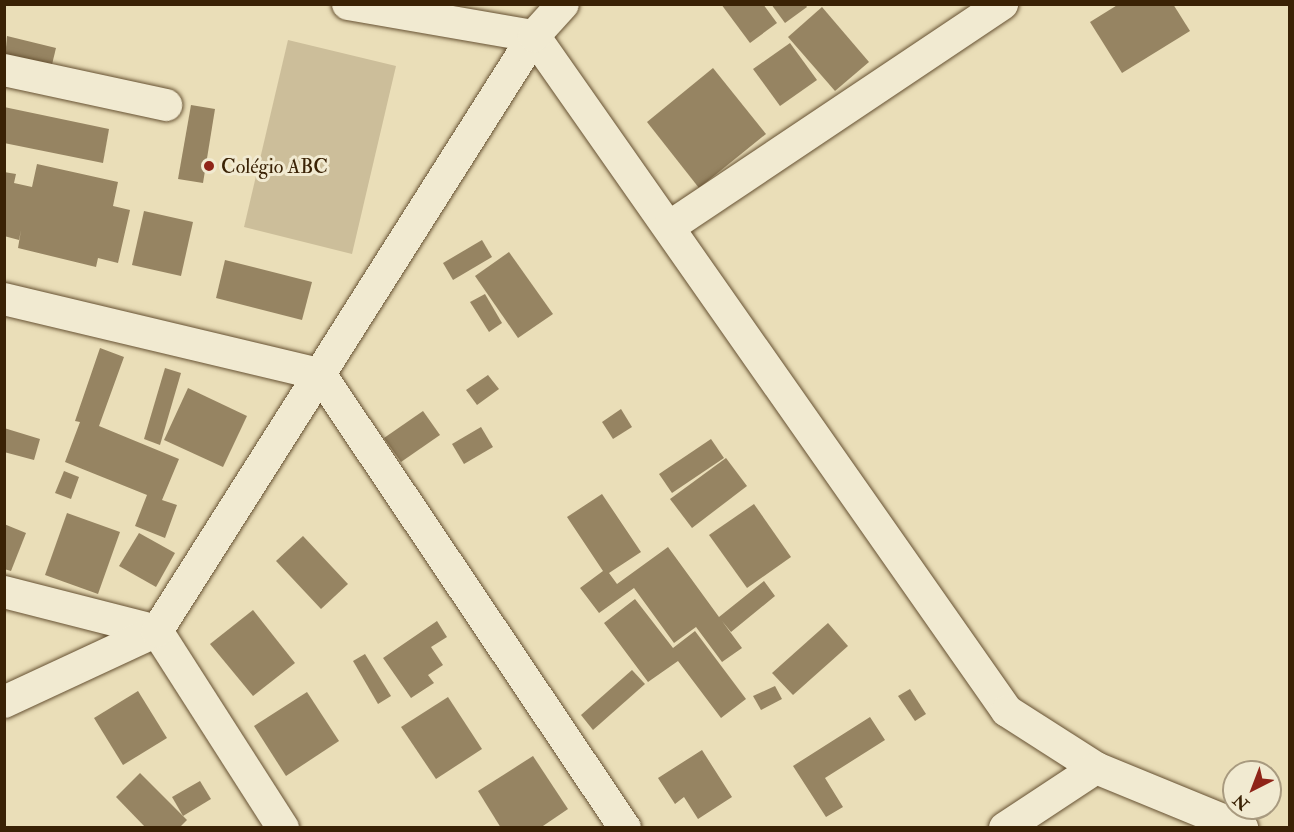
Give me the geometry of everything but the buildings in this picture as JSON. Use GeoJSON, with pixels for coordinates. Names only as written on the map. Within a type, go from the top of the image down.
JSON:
{"type":"FeatureCollection","features":[{"type":"Feature","properties":{"kind":"street"},"geometry":{"type":"LineString","coordinates":[[348,4],[534,36],[1007,711],[1096,768],[1242,828]]}},
{"type":"Feature","properties":{"kind":"street"},"geometry":{"type":"LineString","coordinates":[[4,702],[157,630],[534,36],[563,4]]}},
{"type":"Feature","properties":{"kind":"street"},"geometry":{"type":"LineString","coordinates":[[669,227],[1002,4]]}},
{"type":"Feature","properties":{"kind":"street"},"geometry":{"type":"LineString","coordinates":[[4,70],[166,105]]}},
{"type":"Feature","properties":{"kind":"street"},"geometry":{"type":"LineString","coordinates":[[4,299],[321,374],[625,828]]}},
{"type":"Feature","properties":{"kind":"street"},"geometry":{"type":"LineString","coordinates":[[4,592],[157,630],[283,828]]}},
{"type":"Feature","properties":{"kind":"street"},"geometry":{"type":"LineString","coordinates":[[1005,828],[1096,768]]}},
{"type":"Feature","properties":{"kind":"shaded area"},"geometry":{"type":"Polygon","coordinates":[[[288,40],[396,66],[352,254],[244,227],[288,40]]]}},
{"type":"Feature","properties":{"kind":"place","name":"Colégio ABC"},"geometry":{"type":"Point","coordinates":[209,166]}}]}
